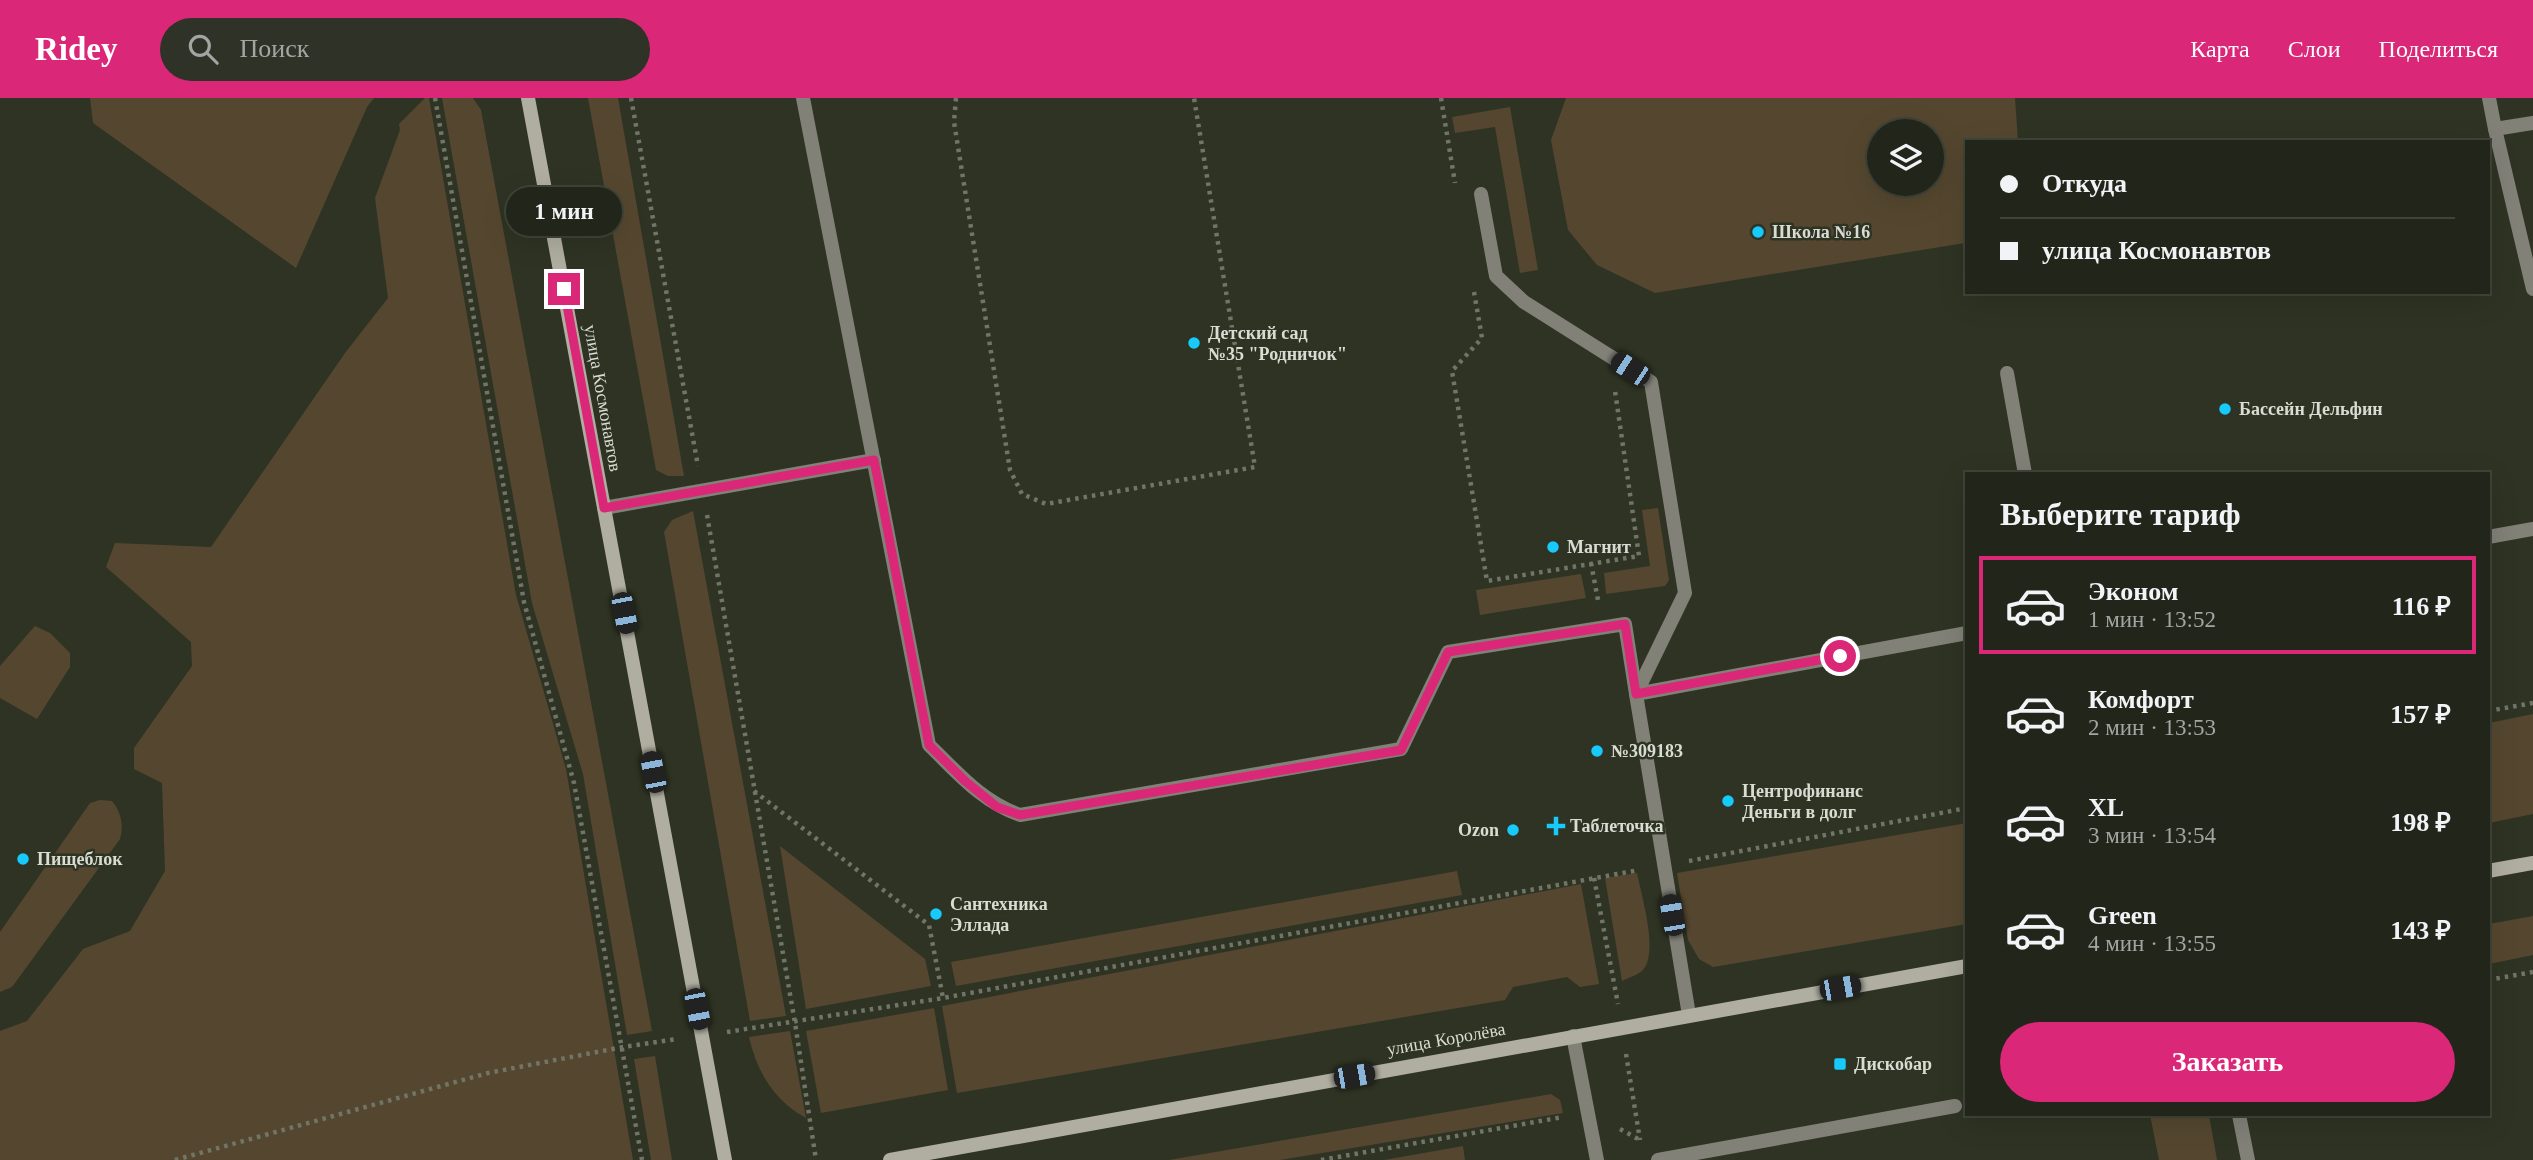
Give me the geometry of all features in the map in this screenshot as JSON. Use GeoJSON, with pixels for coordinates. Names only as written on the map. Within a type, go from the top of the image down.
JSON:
{"type":"FeatureCollection","features":[{"type":"Feature","properties":{"kind":"main road","name":"улица Космонавтов"},"geometry":{"type":"LineString","coordinates":[[528,98],[725,1160]]}},
{"type":"Feature","properties":{"kind":"main road"},"geometry":{"type":"LineString","coordinates":[[2490,871],[2533,863]]}},
{"type":"Feature","properties":{"kind":"main road","name":"улица Королёва"},"geometry":{"type":"LineString","coordinates":[[890,1160],[1965,966]]}},
{"type":"Feature","properties":{"kind":"lane"},"geometry":{"type":"LineString","coordinates":[[803,98],[929,745],[965,781],[997,807],[1020,815],[1401,750],[1448,652],[1625,624],[1689,1015]]}},
{"type":"Feature","properties":{"kind":"lane"},"geometry":{"type":"LineString","coordinates":[[2489,98],[2533,289]]}},
{"type":"Feature","properties":{"kind":"lane"},"geometry":{"type":"LineString","coordinates":[[2495,130],[2533,123]]}},
{"type":"Feature","properties":{"kind":"lane"},"geometry":{"type":"LineString","coordinates":[[1481,194],[1496,276],[1524,302],[1651,382],[1685,593],[1636,694]]}},
{"type":"Feature","properties":{"kind":"lane"},"geometry":{"type":"LineString","coordinates":[[2007,373],[2025,472]]}},
{"type":"Feature","properties":{"kind":"lane"},"geometry":{"type":"LineString","coordinates":[[604,508],[874,460]]}},
{"type":"Feature","properties":{"kind":"lane"},"geometry":{"type":"LineString","coordinates":[[2490,537],[2533,528]]}},
{"type":"Feature","properties":{"kind":"lane"},"geometry":{"type":"LineString","coordinates":[[1636,694],[1965,633]]}},
{"type":"Feature","properties":{"kind":"lane"},"geometry":{"type":"LineString","coordinates":[[1573,1036],[1597,1160]]}},
{"type":"Feature","properties":{"kind":"lane"},"geometry":{"type":"LineString","coordinates":[[1658,1160],[1955,1106]]}},
{"type":"Feature","properties":{"kind":"lane"},"geometry":{"type":"LineString","coordinates":[[2239,1116],[2248,1160]]}},
{"type":"Feature","properties":{"kind":"path"},"geometry":{"type":"LineString","coordinates":[[435,98],[524,602],[574,783],[642,1160]]}},
{"type":"Feature","properties":{"kind":"path"},"geometry":{"type":"LineString","coordinates":[[631,98],[703,490],[816,1160]]}},
{"type":"Feature","properties":{"kind":"path"},"geometry":{"type":"LineString","coordinates":[[956,98],[954,122],[1010,470],[1023,494],[1046,504],[1255,467],[1194,98]]}},
{"type":"Feature","properties":{"kind":"path"},"geometry":{"type":"LineString","coordinates":[[1441,98],[1455,185]]}},
{"type":"Feature","properties":{"kind":"path"},"geometry":{"type":"LineString","coordinates":[[1473,287],[1482,338],[1452,371],[1487,580],[1639,556],[1610,356]]}},
{"type":"Feature","properties":{"kind":"path"},"geometry":{"type":"LineString","coordinates":[[1591,563],[1602,628]]}},
{"type":"Feature","properties":{"kind":"path"},"geometry":{"type":"LineString","coordinates":[[2490,712],[2533,703]]}},
{"type":"Feature","properties":{"kind":"path"},"geometry":{"type":"LineString","coordinates":[[754,790],[929,925],[943,998]]}},
{"type":"Feature","properties":{"kind":"path"},"geometry":{"type":"LineString","coordinates":[[175,1160],[488,1073],[623,1047],[795,1023],[943,998],[1965,808]]}},
{"type":"Feature","properties":{"kind":"path"},"geometry":{"type":"LineString","coordinates":[[2490,980],[2533,972]]}},
{"type":"Feature","properties":{"kind":"path"},"geometry":{"type":"LineString","coordinates":[[1321,1160],[1587,1113],[1640,1140]]}},
{"type":"Feature","properties":{"kind":"shaded area"},"geometry":{"type":"Polygon","coordinates":[[[90,98],[374,98],[367,107],[296,268],[93,123],[90,98]]]}},
{"type":"Feature","properties":{"kind":"shaded area"},"geometry":{"type":"Polygon","coordinates":[[[425,98],[429,98],[516,595],[566,769],[633,1160],[0,1160],[0,1031],[27,1021],[83,949],[130,931],[165,871],[162,783],[134,769],[134,748],[192,666],[191,642],[106,567],[115,543],[211,547],[345,353],[388,298],[375,198],[400,130],[399,124],[425,98]]]}},
{"type":"Feature","properties":{"kind":"shaded area"},"geometry":{"type":"Polygon","coordinates":[[[442,98],[473,98],[481,110],[652,1031],[627,1035],[583,774],[532,603],[442,98]]]}},
{"type":"Feature","properties":{"kind":"shaded area"},"geometry":{"type":"Polygon","coordinates":[[[588,98],[618,98],[684,476],[668,476],[656,470],[588,98]]]}},
{"type":"Feature","properties":{"kind":"shaded area"},"geometry":{"type":"Polygon","coordinates":[[[1566,98],[2015,98],[2018,140],[1965,140],[1965,243],[1655,293],[1597,265],[1568,230],[1551,140],[1566,98]]]}},
{"type":"Feature","properties":{"kind":"shaded area"},"geometry":{"type":"Polygon","coordinates":[[[1510,107],[1538,270],[1520,273],[1495,127],[1455,133],[1452,117],[1510,107]]]}},
{"type":"Feature","properties":{"kind":"shaded area"},"geometry":{"type":"Polygon","coordinates":[[[1658,508],[1669,580],[1665,586],[1606,594],[1604,573],[1650,566],[1642,510],[1658,508]]]}},
{"type":"Feature","properties":{"kind":"shaded area"},"geometry":{"type":"Polygon","coordinates":[[[693,511],[786,1016],[750,1021],[664,532],[672,520],[693,511]]]}},
{"type":"Feature","properties":{"kind":"shaded area"},"geometry":{"type":"Polygon","coordinates":[[[1581,574],[1586,598],[1480,615],[1476,590],[1581,574]]]}},
{"type":"Feature","properties":{"kind":"shaded area"},"geometry":{"type":"Polygon","coordinates":[[[35,626],[50,633],[70,653],[70,667],[37,719],[0,698],[0,666],[35,626]]]}},
{"type":"Feature","properties":{"kind":"shaded area"},"geometry":{"type":"Polygon","coordinates":[[[2533,714],[2533,814],[2490,823],[2490,723],[2533,714]]]}},
{"type":"Feature","properties":{"kind":"shaded area"},"geometry":{"type":"Polygon","coordinates":[[[112,801],[118,810],[122,824],[120,839],[12,987],[0,992],[0,932],[90,803],[112,801]]]}},
{"type":"Feature","properties":{"kind":"shaded area"},"geometry":{"type":"Polygon","coordinates":[[[1965,823],[1965,924],[1713,967],[1699,959],[1688,940],[1677,873],[1965,823]]]}},
{"type":"Feature","properties":{"kind":"shaded area"},"geometry":{"type":"Polygon","coordinates":[[[780,846],[925,959],[931,986],[806,1009],[780,846]]]}},
{"type":"Feature","properties":{"kind":"shaded area"},"geometry":{"type":"Polygon","coordinates":[[[1457,871],[1462,895],[956,986],[951,962],[1457,871]]]}},
{"type":"Feature","properties":{"kind":"shaded area"},"geometry":{"type":"Polygon","coordinates":[[[1637,873],[1648,924],[1649,952],[1642,971],[1622,981],[1605,878],[1637,873]]]}},
{"type":"Feature","properties":{"kind":"shaded area"},"geometry":{"type":"Polygon","coordinates":[[[1581,884],[1599,984],[1580,987],[1567,977],[1513,987],[1505,1000],[957,1093],[942,1006],[1581,884]]]}},
{"type":"Feature","properties":{"kind":"shaded area"},"geometry":{"type":"Polygon","coordinates":[[[2533,916],[2533,955],[2490,964],[2490,924],[2533,916]]]}},
{"type":"Feature","properties":{"kind":"shaded area"},"geometry":{"type":"Polygon","coordinates":[[[934,1008],[948,1090],[821,1113],[806,1031],[934,1008]]]}},
{"type":"Feature","properties":{"kind":"shaded area"},"geometry":{"type":"Polygon","coordinates":[[[790,1031],[806,1118],[785,1103],[768,1084],[749,1037],[790,1031]]]}},
{"type":"Feature","properties":{"kind":"shaded area"},"geometry":{"type":"Polygon","coordinates":[[[655,1056],[672,1160],[651,1160],[634,1059],[655,1056]]]}},
{"type":"Feature","properties":{"kind":"shaded area"},"geometry":{"type":"Polygon","coordinates":[[[1551,1094],[1560,1100],[1563,1113],[1280,1160],[1169,1160],[1551,1094]]]}},
{"type":"Feature","properties":{"kind":"shaded area"},"geometry":{"type":"Polygon","coordinates":[[[2150,1116],[2209,1116],[2217,1160],[2159,1160],[2150,1116]]]}},
{"type":"Feature","properties":{"kind":"shaded area"},"geometry":{"type":"Polygon","coordinates":[[[1463,1146],[1465,1160],[1384,1160],[1463,1146]]]}},
{"type":"Feature","properties":{"kind":"place","name":"Школа №16"},"geometry":{"type":"Point","coordinates":[1758,232]}},
{"type":"Feature","properties":{"kind":"place","name":"Детский сад №35 \"Родничок\""},"geometry":{"type":"Point","coordinates":[1194,343]}},
{"type":"Feature","properties":{"kind":"place","name":"Бассейн Дельфин"},"geometry":{"type":"Point","coordinates":[2225,409]}},
{"type":"Feature","properties":{"kind":"place","name":"Магнит"},"geometry":{"type":"Point","coordinates":[1553,547]}},
{"type":"Feature","properties":{"kind":"place","name":"№309183"},"geometry":{"type":"Point","coordinates":[1597,751]}},
{"type":"Feature","properties":{"kind":"place","name":"Центрофинанс Деньги в долг"},"geometry":{"type":"Point","coordinates":[1728,801]}},
{"type":"Feature","properties":{"kind":"place","name":"Таблеточка"},"geometry":{"type":"Point","coordinates":[1556,826]}},
{"type":"Feature","properties":{"kind":"place","name":"Ozon"},"geometry":{"type":"Point","coordinates":[1513,830]}},
{"type":"Feature","properties":{"kind":"place","name":"Пищеблок"},"geometry":{"type":"Point","coordinates":[23,859]}},
{"type":"Feature","properties":{"kind":"place","name":"Сантехника Эллада"},"geometry":{"type":"Point","coordinates":[936,914]}},
{"type":"Feature","properties":{"kind":"place","name":"Дискобар"},"geometry":{"type":"Point","coordinates":[1840,1064]}},
{"type":"Feature","properties":{"kind":"route"},"geometry":{"type":"LineString","coordinates":[[564,289],[604,508],[874,460],[929,745],[965,781],[997,807],[1020,815],[1401,750],[1448,652],[1625,624],[1636,694],[1840,656]]}}]}
